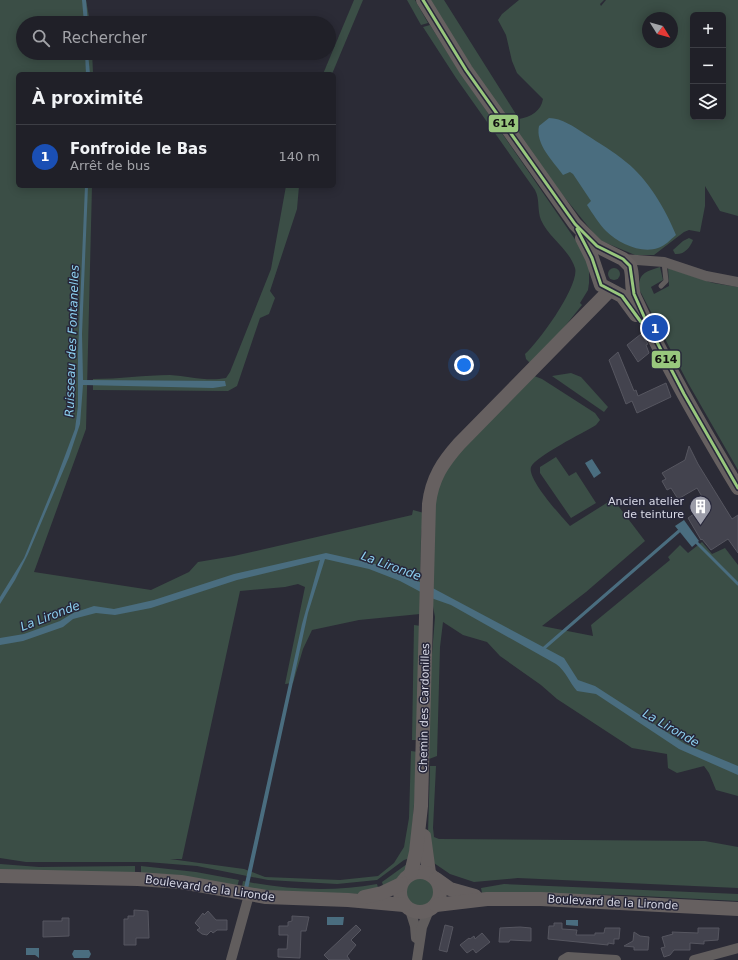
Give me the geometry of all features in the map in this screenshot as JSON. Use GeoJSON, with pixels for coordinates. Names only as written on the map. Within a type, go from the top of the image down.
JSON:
{"type":"FeatureCollection","features":[{"type":"Feature","properties":{"kind":"street"},"geometry":{"type":"LineString","coordinates":[[422,0],[466,70],[574,224],[592,258],[598,276],[604,287],[622,296],[660,350]]}},
{"type":"Feature","properties":{"kind":"street"},"geometry":{"type":"LineString","coordinates":[[574,224],[597,246],[621,258],[630,266],[635,298],[660,350],[693,411],[738,488]]}},
{"type":"Feature","properties":{"kind":"street"},"geometry":{"type":"LineString","coordinates":[[557,343],[583,309],[598,276],[599,267],[603,261],[610,258],[664,262],[706,276],[738,282]]}},
{"type":"Feature","properties":{"kind":"street"},"geometry":{"type":"LineString","coordinates":[[557,343],[612,291],[624,288],[631,278],[651,262]]}},
{"type":"Feature","properties":{"kind":"street","name":"Chemin des Cardonilles"},"geometry":{"type":"LineString","coordinates":[[411,873],[416,852],[421,806],[429,504],[433,484],[437,473],[444,462],[464,439],[557,343]]}},
{"type":"Feature","properties":{"kind":"street","name":"Chemin des Cardonilles"},"geometry":{"type":"LineString","coordinates":[[421,806],[432,876]]}},
{"type":"Feature","properties":{"kind":"street"},"geometry":{"type":"LineString","coordinates":[[420,871],[432,876],[440,892],[422,927],[417,960],[415,926],[399,892],[401,884],[411,873],[420,871]]}},
{"type":"Feature","properties":{"kind":"street","name":"Boulevard de la Lironde"},"geometry":{"type":"LineString","coordinates":[[0,876],[138,878],[181,882],[266,897],[348,900],[407,907]]}},
{"type":"Feature","properties":{"kind":"street","name":"Boulevard de la Lironde"},"geometry":{"type":"LineString","coordinates":[[432,876],[450,889],[487,898]]}},
{"type":"Feature","properties":{"kind":"street","name":"Boulevard de la Lironde"},"geometry":{"type":"LineString","coordinates":[[348,900],[382,893],[401,884]]}},
{"type":"Feature","properties":{"kind":"street"},"geometry":{"type":"LineString","coordinates":[[231,960],[249,895]]}},
{"type":"Feature","properties":{"kind":"street","name":"Boulevard de la Lironde"},"geometry":{"type":"LineString","coordinates":[[433,907],[487,898],[541,899],[738,909]]}},
{"type":"Feature","properties":{"kind":"street"},"geometry":{"type":"LineString","coordinates":[[407,907],[422,912],[433,907]]}},
{"type":"Feature","properties":{"kind":"street"},"geometry":{"type":"LineString","coordinates":[[694,960],[738,948]]}},
{"type":"Feature","properties":{"kind":"street"},"geometry":{"type":"LineString","coordinates":[[563,960],[568,957],[616,960]]}},
{"type":"Feature","properties":{"kind":"lane"},"geometry":{"type":"LineString","coordinates":[[661,286],[666,281],[664,262]]}},
{"type":"Feature","properties":{"kind":"green space"},"geometry":{"type":"Polygon","coordinates":[[[0,0],[86,0],[89,16],[16,16],[16,60],[92,60],[93,72],[16,72],[16,188],[92,188],[86,429],[34,572],[151,590],[189,572],[198,562],[234,556],[412,515],[413,510],[424,513],[421,535],[420,614],[359,620],[312,630],[303,649],[293,683],[285,684],[305,587],[298,584],[285,587],[240,591],[182,859],[170,859],[244,869],[265,877],[340,880],[378,876],[394,863],[404,847],[409,818],[411,751],[418,752],[410,858],[404,860],[377,880],[337,884],[268,880],[197,866],[147,862],[26,862],[0,858],[0,0]]]}},
{"type":"Feature","properties":{"kind":"green space"},"geometry":{"type":"Polygon","coordinates":[[[354,0],[363,0],[333,72],[324,72],[329,60],[336,60],[336,43],[354,0]]]}},
{"type":"Feature","properties":{"kind":"green space"},"geometry":{"type":"Polygon","coordinates":[[[407,0],[415,0],[428,23],[421,25],[407,0]]]}},
{"type":"Feature","properties":{"kind":"green space"},"geometry":{"type":"Polygon","coordinates":[[[430,0],[444,0],[519,119],[528,117],[535,113],[540,107],[543,99],[517,73],[512,61],[506,35],[498,20],[502,14],[519,0],[604,0],[600,4],[601,6],[606,0],[738,0],[738,216],[720,211],[705,186],[705,206],[700,232],[689,230],[684,232],[654,255],[635,255],[599,240],[561,193],[485,88],[430,0]]]}},
{"type":"Feature","properties":{"kind":"green space"},"geometry":{"type":"Polygon","coordinates":[[[430,25],[457,68],[581,248],[589,265],[588,290],[580,303],[582,305],[562,330],[530,363],[526,359],[525,354],[548,326],[565,300],[575,276],[575,268],[564,249],[541,220],[535,190],[456,78],[423,27],[430,25]]]}},
{"type":"Feature","properties":{"kind":"green space"},"geometry":{"type":"Polygon","coordinates":[[[286,188],[299,188],[297,209],[270,291],[275,298],[269,314],[260,318],[237,386],[228,391],[93,390],[93,379],[170,375],[205,379],[226,378],[230,372],[271,269],[286,188]]]}},
{"type":"Feature","properties":{"kind":"green space"},"geometry":{"type":"Polygon","coordinates":[[[689,238],[693,240],[690,246],[684,252],[675,254],[673,250],[689,238]]]}},
{"type":"Feature","properties":{"kind":"green space"},"geometry":{"type":"Polygon","coordinates":[[[660,267],[663,280],[651,287],[654,294],[669,286],[668,268],[713,283],[738,287],[738,470],[688,383],[639,289],[640,279],[642,276],[647,272],[660,267]]]}},
{"type":"Feature","properties":{"kind":"green space"},"geometry":{"type":"Polygon","coordinates":[[[612,268],[616,268],[620,274],[616,280],[612,280],[608,276],[608,272],[612,268]]]}},
{"type":"Feature","properties":{"kind":"green space"},"geometry":{"type":"Polygon","coordinates":[[[571,373],[581,377],[608,407],[604,412],[552,376],[571,373]]]}},
{"type":"Feature","properties":{"kind":"green space"},"geometry":{"type":"Polygon","coordinates":[[[529,374],[542,379],[595,413],[600,420],[596,425],[550,451],[535,462],[531,467],[531,473],[539,488],[570,526],[613,499],[645,541],[586,592],[542,626],[593,636],[591,625],[670,560],[668,557],[680,545],[688,553],[702,542],[712,554],[725,548],[738,565],[738,796],[716,790],[709,773],[704,766],[677,773],[668,768],[667,754],[632,748],[557,699],[541,685],[500,656],[487,642],[463,635],[443,622],[440,647],[437,756],[429,759],[430,679],[435,617],[432,601],[435,509],[438,476],[529,374]]]}},
{"type":"Feature","properties":{"kind":"green space"},"geometry":{"type":"Polygon","coordinates":[[[556,457],[569,476],[576,472],[596,503],[571,518],[540,473],[540,467],[556,457]]]}},
{"type":"Feature","properties":{"kind":"green space"},"geometry":{"type":"Polygon","coordinates":[[[414,625],[421,626],[418,740],[412,740],[414,625]]]}},
{"type":"Feature","properties":{"kind":"green space"},"geometry":{"type":"Polygon","coordinates":[[[430,766],[436,766],[433,828],[434,837],[439,839],[705,841],[738,847],[738,888],[518,878],[474,882],[450,874],[431,861],[428,833],[430,766]]]}},
{"type":"Feature","properties":{"kind":"green space"},"geometry":{"type":"Polygon","coordinates":[[[0,864],[39,867],[135,866],[135,873],[0,871],[0,864]]]}},
{"type":"Feature","properties":{"kind":"green space"},"geometry":{"type":"Polygon","coordinates":[[[407,864],[408,869],[399,879],[384,889],[382,882],[407,864]]]}},
{"type":"Feature","properties":{"kind":"green space"},"geometry":{"type":"Polygon","coordinates":[[[141,866],[196,872],[239,880],[237,887],[141,873],[141,866]]]}},
{"type":"Feature","properties":{"kind":"green space"},"geometry":{"type":"Polygon","coordinates":[[[420,878],[430,882],[434,892],[430,902],[420,906],[410,902],[406,892],[410,882],[420,878]]]}},
{"type":"Feature","properties":{"kind":"green space"},"geometry":{"type":"Polygon","coordinates":[[[243,881],[310,889],[361,887],[377,884],[379,891],[365,894],[284,893],[242,887],[243,881]]]}},
{"type":"Feature","properties":{"kind":"green space"},"geometry":{"type":"Polygon","coordinates":[[[504,884],[738,894],[738,901],[622,895],[482,893],[481,888],[504,884]]]}},
{"type":"Feature","properties":{"kind":"water"},"geometry":{"type":"Polygon","coordinates":[[[82,0],[86,0],[87,16],[83,16],[82,0]]]}},
{"type":"Feature","properties":{"kind":"water"},"geometry":{"type":"Polygon","coordinates":[[[85,60],[89,60],[90,72],[86,72],[85,60]]]}},
{"type":"Feature","properties":{"kind":"water"},"geometry":{"type":"Polygon","coordinates":[[[549,118],[563,121],[572,126],[611,151],[634,169],[656,196],[676,235],[661,247],[644,250],[617,240],[606,231],[587,205],[591,201],[573,174],[570,172],[563,175],[542,146],[538,133],[539,126],[549,118]]]}},
{"type":"Feature","properties":{"kind":"water"},"geometry":{"type":"Polygon","coordinates":[[[85,188],[88,188],[82,334],[83,380],[225,381],[226,386],[213,388],[83,385],[80,424],[69,457],[28,554],[15,580],[0,604],[0,597],[24,558],[75,429],[78,406],[78,354],[85,188]]]}},
{"type":"Feature","properties":{"kind":"water"},"geometry":{"type":"Polygon","coordinates":[[[592,459],[601,473],[594,478],[585,463],[592,459]]]}},
{"type":"Feature","properties":{"kind":"water"},"geometry":{"type":"Polygon","coordinates":[[[684,520],[699,541],[692,547],[675,526],[684,520]]]}},
{"type":"Feature","properties":{"kind":"water"},"geometry":{"type":"Polygon","coordinates":[[[326,553],[375,564],[427,585],[564,658],[578,680],[595,686],[685,744],[738,766],[738,775],[679,749],[596,694],[577,691],[556,664],[451,605],[434,599],[400,581],[369,569],[325,559],[308,613],[248,889],[244,888],[302,624],[320,560],[237,580],[151,608],[115,615],[96,613],[73,619],[63,627],[23,641],[0,645],[0,638],[24,634],[60,621],[73,613],[94,606],[114,609],[154,600],[234,574],[326,553]]]}},
{"type":"Feature","properties":{"kind":"water"},"geometry":{"type":"Polygon","coordinates":[[[327,917],[344,917],[343,925],[327,925],[327,917]]]}},
{"type":"Feature","properties":{"kind":"water"},"geometry":{"type":"Polygon","coordinates":[[[566,920],[578,920],[578,926],[566,925],[566,920]]]}},
{"type":"Feature","properties":{"kind":"water"},"geometry":{"type":"Polygon","coordinates":[[[26,948],[39,948],[39,958],[35,955],[26,955],[26,948]]]}},
{"type":"Feature","properties":{"kind":"water"},"geometry":{"type":"Polygon","coordinates":[[[74,950],[89,950],[91,954],[89,958],[74,958],[72,954],[74,950]]]}},
{"type":"Feature","properties":{"kind":"building"},"geometry":{"type":"Polygon","coordinates":[[[641,334],[648,344],[646,345],[649,353],[638,362],[627,345],[641,334]]]}},
{"type":"Feature","properties":{"kind":"building"},"geometry":{"type":"Polygon","coordinates":[[[618,352],[634,391],[636,390],[638,396],[666,383],[671,397],[637,413],[632,401],[626,404],[609,360],[618,352]]]}},
{"type":"Feature","properties":{"kind":"building"},"geometry":{"type":"Polygon","coordinates":[[[689,446],[698,464],[732,519],[738,515],[738,553],[728,539],[711,550],[702,539],[701,540],[688,518],[707,505],[697,488],[678,499],[671,488],[667,490],[662,481],[666,479],[662,473],[685,460],[689,446]]]}},
{"type":"Feature","properties":{"kind":"building"},"geometry":{"type":"Polygon","coordinates":[[[134,910],[148,911],[149,938],[136,938],[136,945],[124,945],[124,919],[128,919],[128,916],[134,916],[134,910]]]}},
{"type":"Feature","properties":{"kind":"building"},"geometry":{"type":"Polygon","coordinates":[[[208,911],[216,920],[227,920],[227,930],[217,930],[213,933],[211,931],[207,935],[202,934],[197,930],[200,928],[195,923],[203,913],[204,915],[208,911]]]}},
{"type":"Feature","properties":{"kind":"building"},"geometry":{"type":"Polygon","coordinates":[[[292,916],[309,917],[306,931],[301,931],[300,958],[278,957],[278,949],[287,949],[288,935],[279,935],[279,926],[288,926],[288,922],[292,921],[292,916]]]}},
{"type":"Feature","properties":{"kind":"building"},"geometry":{"type":"Polygon","coordinates":[[[62,918],[69,918],[69,936],[43,937],[43,921],[62,921],[62,918]]]}},
{"type":"Feature","properties":{"kind":"building"},"geometry":{"type":"Polygon","coordinates":[[[554,923],[562,923],[562,929],[577,930],[576,935],[595,935],[595,933],[604,933],[605,928],[620,928],[619,939],[614,939],[614,944],[608,943],[608,945],[548,939],[549,926],[554,926],[554,923]]]}},
{"type":"Feature","properties":{"kind":"building"},"geometry":{"type":"Polygon","coordinates":[[[356,925],[361,930],[351,940],[356,945],[347,956],[350,960],[329,960],[324,955],[356,925]]]}},
{"type":"Feature","properties":{"kind":"building"},"geometry":{"type":"Polygon","coordinates":[[[445,925],[453,927],[447,952],[439,950],[445,925]]]}},
{"type":"Feature","properties":{"kind":"building"},"geometry":{"type":"Polygon","coordinates":[[[500,928],[531,928],[531,941],[510,940],[509,942],[499,942],[500,928]]]}},
{"type":"Feature","properties":{"kind":"building"},"geometry":{"type":"Polygon","coordinates":[[[698,928],[719,928],[718,940],[704,941],[704,944],[690,943],[690,950],[674,950],[670,955],[664,957],[661,948],[665,947],[662,937],[673,934],[672,932],[698,933],[698,928]]]}},
{"type":"Feature","properties":{"kind":"building"},"geometry":{"type":"Polygon","coordinates":[[[634,932],[640,936],[649,937],[648,950],[634,950],[634,947],[624,946],[633,941],[634,932]]]}},
{"type":"Feature","properties":{"kind":"building"},"geometry":{"type":"Polygon","coordinates":[[[482,933],[490,942],[476,953],[473,949],[467,953],[460,945],[474,936],[475,939],[482,933]]]}},
{"type":"Feature","properties":{"kind":"waterway"},"geometry":{"type":"LineString","coordinates":[[543,649],[679,531]]}},
{"type":"Feature","properties":{"kind":"waterway"},"geometry":{"type":"LineString","coordinates":[[697,543],[738,584]]}},
{"type":"Feature","properties":{"kind":"transit line","name":"614"},"geometry":{"type":"LineString","coordinates":[[423,0],[466,70],[575,224],[597,246],[623,259],[630,266],[634,294],[647,323],[684,394],[738,488]]}},
{"type":"Feature","properties":{"kind":"transit line","name":"614"},"geometry":{"type":"LineString","coordinates":[[577,229],[592,258],[601,285],[622,296],[641,322]]}},
{"type":"Feature","properties":{"kind":"place","name":"Fonfroide le Bas"},"geometry":{"type":"Point","coordinates":[655,328]}},
{"type":"Feature","properties":{"kind":"place","name":"Ancien atelier de teinture"},"geometry":{"type":"Point","coordinates":[700,526]}},
{"type":"Feature","properties":{"kind":"water label","name":"Ruisseau des Fontanelles"},"geometry":{"type":"Point","coordinates":[72,341]}},
{"type":"Feature","properties":{"kind":"water label","name":"La Lironde"},"geometry":{"type":"Point","coordinates":[391,566]}},
{"type":"Feature","properties":{"kind":"water label","name":"La Lironde"},"geometry":{"type":"Point","coordinates":[50,616]}},
{"type":"Feature","properties":{"kind":"water label","name":"La Lironde"},"geometry":{"type":"Point","coordinates":[671,728]}}]}
